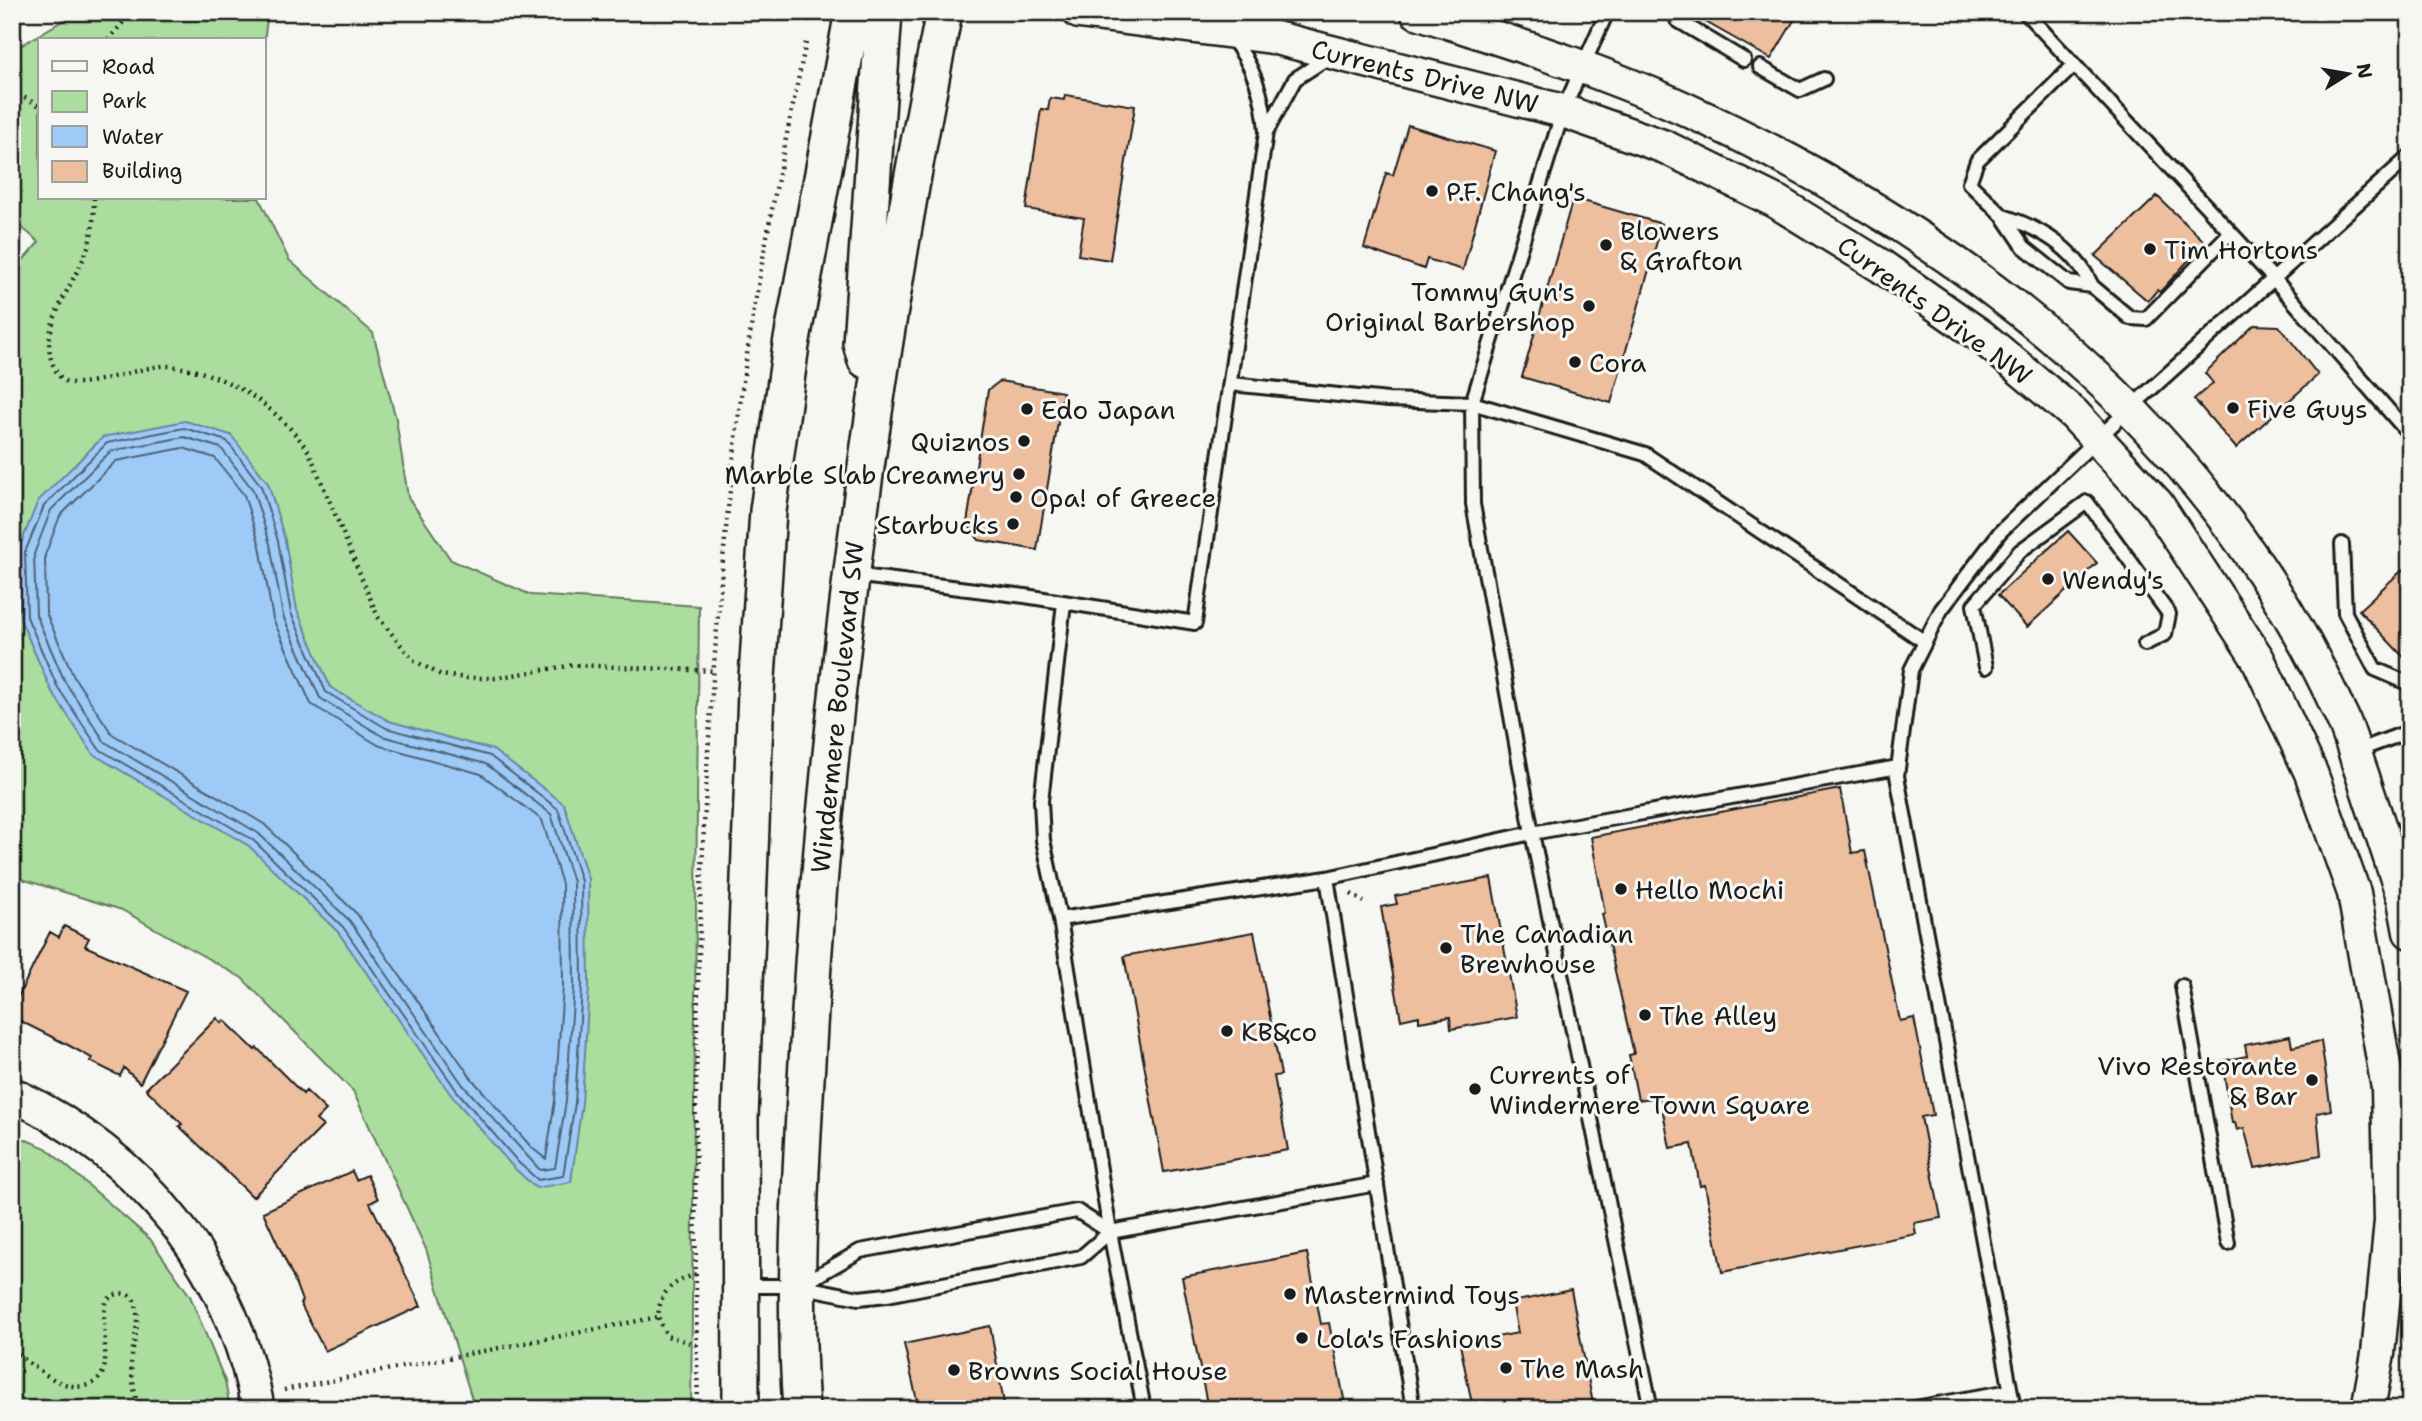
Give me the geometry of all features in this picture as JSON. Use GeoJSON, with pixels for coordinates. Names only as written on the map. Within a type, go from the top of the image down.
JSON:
{"type":"FeatureCollection","features":[{"type":"Feature","properties":{"kind":"main road"},"geometry":{"type":"LineString","coordinates":[[741,1409],[740,1118],[756,692],[768,510],[791,345],[853,12]]}},
{"type":"Feature","properties":{"kind":"main road"},"geometry":{"type":"LineString","coordinates":[[875,394],[861,343],[884,12]]}},
{"type":"Feature","properties":{"kind":"main road","name":"Windermere Boulevard SW"},"geometry":{"type":"LineString","coordinates":[[801,1409],[799,1286],[816,915],[834,703],[875,394],[911,176],[944,12]]}},
{"type":"Feature","properties":{"kind":"street","name":"Currents Drive NW"},"geometry":{"type":"LineString","coordinates":[[1079,12],[1272,37],[1563,111],[1678,153],[1777,202],[1870,259],[1981,336],[2074,414],[2157,504],[2258,659],[2311,773],[2354,893],[2388,1088],[2395,1176],[2381,1327],[2368,1409]]}},
{"type":"Feature","properties":{"kind":"street","name":"Currents Drive NW"},"geometry":{"type":"LineString","coordinates":[[1417,12],[1580,66],[1678,106],[1807,168],[1926,240],[2035,320],[2130,408],[2214,503],[2284,605],[2342,716],[2404,900],[2410,932]]}},
{"type":"Feature","properties":{"kind":"street"},"geometry":{"type":"LineString","coordinates":[[12,1094],[85,1134],[143,1186],[175,1221],[202,1260],[226,1303],[243,1348],[257,1402]]}},
{"type":"Feature","properties":{"kind":"lane"},"geometry":{"type":"LineString","coordinates":[[1607,12],[1580,66],[1563,111],[1472,403],[1473,504],[1532,833],[1651,1409]]}},
{"type":"Feature","properties":{"kind":"lane"},"geometry":{"type":"LineString","coordinates":[[1676,12],[1677,20],[1744,60]]}},
{"type":"Feature","properties":{"kind":"lane"},"geometry":{"type":"LineString","coordinates":[[2025,12],[2274,279],[2410,435]]}},
{"type":"Feature","properties":{"kind":"lane"},"geometry":{"type":"LineString","coordinates":[[850,575],[1195,623],[1266,132],[1265,114],[1254,71],[1225,30]]}},
{"type":"Feature","properties":{"kind":"lane"},"geometry":{"type":"LineString","coordinates":[[1266,132],[1295,79],[1336,53]]}},
{"type":"Feature","properties":{"kind":"lane"},"geometry":{"type":"LineString","coordinates":[[2074,65],[1977,161],[1969,183],[2003,216],[2024,247],[2069,283],[2092,286]]}},
{"type":"Feature","properties":{"kind":"lane"},"geometry":{"type":"LineString","coordinates":[[1760,68],[1800,90],[1824,79]]}},
{"type":"Feature","properties":{"kind":"lane"},"geometry":{"type":"LineString","coordinates":[[2014,1409],[1897,776],[1911,670],[1941,610],[2000,532],[2130,408],[2410,156]]}},
{"type":"Feature","properties":{"kind":"lane"},"geometry":{"type":"LineString","coordinates":[[2003,216],[2038,228],[2083,267],[2092,286],[2130,318],[2146,319],[2230,233]]}},
{"type":"Feature","properties":{"kind":"lane"},"geometry":{"type":"LineString","coordinates":[[1231,384],[1388,400],[1472,403],[1645,454],[1924,642]]}},
{"type":"Feature","properties":{"kind":"lane"},"geometry":{"type":"LineString","coordinates":[[1986,667],[1974,605],[2020,551],[2087,502],[2169,614],[2165,634],[2145,644]]}},
{"type":"Feature","properties":{"kind":"lane"},"geometry":{"type":"LineString","coordinates":[[2342,544],[2345,613],[2375,669],[2403,681],[2410,680]]}},
{"type":"Feature","properties":{"kind":"lane"},"geometry":{"type":"LineString","coordinates":[[1064,603],[1041,801],[1043,840],[1060,919],[1110,1232],[1144,1409]]}},
{"type":"Feature","properties":{"kind":"lane"},"geometry":{"type":"LineString","coordinates":[[2354,752],[2410,731]]}},
{"type":"Feature","properties":{"kind":"lane"},"geometry":{"type":"LineString","coordinates":[[1060,919],[1327,878],[1532,833],[1898,767]]}},
{"type":"Feature","properties":{"kind":"lane"},"geometry":{"type":"LineString","coordinates":[[1327,878],[1413,1409]]}},
{"type":"Feature","properties":{"kind":"lane"},"geometry":{"type":"LineString","coordinates":[[2182,986],[2228,1243]]}},
{"type":"Feature","properties":{"kind":"lane"},"geometry":{"type":"LineString","coordinates":[[740,1286],[799,1286],[859,1298],[887,1295],[1081,1257],[1110,1232],[1377,1184]]}},
{"type":"Feature","properties":{"kind":"lane"},"geometry":{"type":"LineString","coordinates":[[799,1286],[860,1251],[1077,1210],[1110,1232]]}},
{"type":"Feature","properties":{"kind":"lane"},"geometry":{"type":"LineString","coordinates":[[1909,1409],[2010,1391]]}},
{"type":"Feature","properties":{"kind":"path"},"geometry":{"type":"LineString","coordinates":[[110,38],[132,12]]}},
{"type":"Feature","properties":{"kind":"path"},"geometry":{"type":"LineString","coordinates":[[12,91],[38,105]]}},
{"type":"Feature","properties":{"kind":"path"},"geometry":{"type":"LineString","coordinates":[[94,200],[93,224],[87,250],[55,314],[51,363],[63,381],[75,385],[88,384],[148,366],[167,366],[220,378],[273,412],[295,431],[309,452],[378,617],[413,660],[442,675],[467,678],[495,678],[573,665],[715,671]]}},
{"type":"Feature","properties":{"kind":"path"},"geometry":{"type":"LineString","coordinates":[[696,1274],[675,1281],[665,1290],[658,1317],[667,1336],[696,1345]]}},
{"type":"Feature","properties":{"kind":"path"},"geometry":{"type":"LineString","coordinates":[[12,1350],[71,1388],[90,1385],[98,1380],[105,1366],[106,1301],[111,1296],[126,1294],[133,1298],[138,1311],[131,1363],[138,1409]]}},
{"type":"Feature","properties":{"kind":"path"},"geometry":{"type":"LineString","coordinates":[[194,1409],[257,1402],[658,1317]]}},
{"type":"Feature","properties":{"kind":"green space"},"geometry":{"type":"Polygon","coordinates":[[[77,12],[268,12],[265,38],[38,38],[38,200],[260,200],[289,260],[373,333],[396,419],[408,497],[451,560],[531,595],[699,606],[691,1409],[475,1409],[426,1249],[353,1091],[242,978],[122,910],[12,876],[12,273],[39,242],[12,219],[12,51],[77,12]]]}},
{"type":"Feature","properties":{"kind":"green space"},"geometry":{"type":"Polygon","coordinates":[[[12,1134],[46,1148],[150,1239],[190,1296],[225,1381],[230,1409],[12,1409],[12,1134]]]}},
{"type":"Feature","properties":{"kind":"water"},"geometry":{"type":"Polygon","coordinates":[[[185,421],[231,435],[268,483],[285,540],[297,610],[330,687],[389,721],[493,750],[564,804],[588,879],[589,986],[582,1103],[571,1182],[536,1188],[513,1167],[451,1095],[338,932],[249,846],[93,754],[51,690],[20,619],[18,551],[38,501],[103,437],[185,421]]]}},
{"type":"Feature","properties":{"kind":"building"},"geometry":{"type":"Polygon","coordinates":[[[1688,12],[1799,12],[1771,59],[1688,12]]]}},
{"type":"Feature","properties":{"kind":"building"},"geometry":{"type":"Polygon","coordinates":[[[1065,95],[1135,106],[1110,260],[1078,255],[1084,218],[1026,209],[1041,109],[1048,110],[1050,98],[1064,100],[1065,95]]]}},
{"type":"Feature","properties":{"kind":"building","name":"P.F. Chang's"},"geometry":{"type":"Polygon","coordinates":[[[1408,125],[1495,151],[1463,270],[1427,259],[1424,269],[1364,248],[1386,173],[1393,175],[1408,125]]]}},
{"type":"Feature","properties":{"kind":"building","name":"Tim Hortons"},"geometry":{"type":"Polygon","coordinates":[[[2157,196],[2205,242],[2160,292],[2157,290],[2148,301],[2095,256],[2157,196]]]}},
{"type":"Feature","properties":{"kind":"building"},"geometry":{"type":"Polygon","coordinates":[[[1573,198],[1662,224],[1611,403],[1522,377],[1573,198]]]}},
{"type":"Feature","properties":{"kind":"building"},"geometry":{"type":"Polygon","coordinates":[[[2254,325],[2279,326],[2318,375],[2236,448],[2194,399],[2213,383],[2205,373],[2254,325]]]}},
{"type":"Feature","properties":{"kind":"building"},"geometry":{"type":"Polygon","coordinates":[[[1000,381],[1063,392],[1037,550],[979,540],[967,523],[988,390],[1000,381]]]}},
{"type":"Feature","properties":{"kind":"building","name":"Wendy's"},"geometry":{"type":"Polygon","coordinates":[[[2068,531],[2097,563],[2027,627],[1998,595],[2068,531]]]}},
{"type":"Feature","properties":{"kind":"building"},"geometry":{"type":"Polygon","coordinates":[[[2410,563],[2410,664],[2359,610],[2410,563]]]}},
{"type":"Feature","properties":{"kind":"building"},"geometry":{"type":"Polygon","coordinates":[[[1840,789],[1852,853],[1865,851],[1900,1021],[1914,1018],[1933,1115],[1921,1117],[1941,1218],[1914,1223],[1916,1234],[1722,1272],[1705,1185],[1700,1186],[1692,1144],[1670,1148],[1660,1097],[1638,1100],[1629,1055],[1634,1054],[1602,914],[1605,913],[1591,837],[1840,789]]]}},
{"type":"Feature","properties":{"kind":"building","name":"The Canadian Brewhouse"},"geometry":{"type":"Polygon","coordinates":[[[1491,878],[1517,1017],[1451,1029],[1450,1017],[1419,1022],[1419,1016],[1401,1020],[1381,907],[1397,904],[1395,896],[1491,878]]]}},
{"type":"Feature","properties":{"kind":"building"},"geometry":{"type":"Polygon","coordinates":[[[64,926],[89,938],[85,946],[186,991],[140,1083],[124,1068],[120,1076],[90,1061],[92,1058],[12,1017],[12,1009],[50,932],[59,937],[64,926]]]}},
{"type":"Feature","properties":{"kind":"building"},"geometry":{"type":"Polygon","coordinates":[[[1254,932],[1281,1075],[1274,1076],[1288,1150],[1164,1172],[1124,956],[1254,932]]]}},
{"type":"Feature","properties":{"kind":"building"},"geometry":{"type":"Polygon","coordinates":[[[217,1018],[222,1023],[224,1020],[255,1050],[257,1048],[303,1094],[306,1091],[326,1110],[316,1120],[323,1126],[253,1197],[179,1126],[182,1124],[146,1089],[217,1018]]]}},
{"type":"Feature","properties":{"kind":"building"},"geometry":{"type":"Polygon","coordinates":[[[2290,1036],[2292,1047],[2321,1041],[2331,1110],[2317,1113],[2321,1155],[2255,1168],[2244,1128],[2237,1130],[2235,1123],[2232,1123],[2222,1061],[2247,1056],[2245,1045],[2290,1036]]]}},
{"type":"Feature","properties":{"kind":"building"},"geometry":{"type":"Polygon","coordinates":[[[352,1171],[356,1180],[367,1175],[378,1199],[370,1203],[421,1306],[325,1351],[300,1303],[302,1301],[293,1277],[263,1212],[352,1171]]]}},
{"type":"Feature","properties":{"kind":"building"},"geometry":{"type":"Polygon","coordinates":[[[1307,1253],[1321,1324],[1329,1323],[1346,1409],[1208,1409],[1182,1277],[1307,1253]]]}},
{"type":"Feature","properties":{"kind":"building"},"geometry":{"type":"Polygon","coordinates":[[[1571,1290],[1594,1409],[1473,1409],[1460,1344],[1518,1333],[1512,1302],[1571,1290]]]}},
{"type":"Feature","properties":{"kind":"building","name":"Browns Social House"},"geometry":{"type":"Polygon","coordinates":[[[990,1326],[1005,1409],[919,1409],[904,1344],[990,1326]]]}},
{"type":"Feature","properties":{"kind":"place","name":"P.F. Chang's"},"geometry":{"type":"Point","coordinates":[1432,191]}},
{"type":"Feature","properties":{"kind":"place","name":"Blowers & Grafton"},"geometry":{"type":"Point","coordinates":[1606,245]}},
{"type":"Feature","properties":{"kind":"place","name":"Tim Hortons"},"geometry":{"type":"Point","coordinates":[2150,249]}},
{"type":"Feature","properties":{"kind":"place","name":"Tommy Gun's Original Barbershop"},"geometry":{"type":"Point","coordinates":[1589,306]}},
{"type":"Feature","properties":{"kind":"place","name":"Cora"},"geometry":{"type":"Point","coordinates":[1575,362]}},
{"type":"Feature","properties":{"kind":"place","name":"Five Guys"},"geometry":{"type":"Point","coordinates":[2233,408]}},
{"type":"Feature","properties":{"kind":"place","name":"Edo Japan"},"geometry":{"type":"Point","coordinates":[1027,409]}},
{"type":"Feature","properties":{"kind":"place","name":"Quiznos"},"geometry":{"type":"Point","coordinates":[1024,441]}},
{"type":"Feature","properties":{"kind":"place","name":"Marble Slab Creamery"},"geometry":{"type":"Point","coordinates":[1019,474]}},
{"type":"Feature","properties":{"kind":"place","name":"Opa! of Greece"},"geometry":{"type":"Point","coordinates":[1016,497]}},
{"type":"Feature","properties":{"kind":"place","name":"Starbucks"},"geometry":{"type":"Point","coordinates":[1013,524]}},
{"type":"Feature","properties":{"kind":"place","name":"Wendy's"},"geometry":{"type":"Point","coordinates":[2048,579]}},
{"type":"Feature","properties":{"kind":"place","name":"Hello Mochi"},"geometry":{"type":"Point","coordinates":[1621,889]}},
{"type":"Feature","properties":{"kind":"place","name":"The Canadian Brewhouse"},"geometry":{"type":"Point","coordinates":[1446,948]}},
{"type":"Feature","properties":{"kind":"place","name":"The Alley"},"geometry":{"type":"Point","coordinates":[1645,1015]}},
{"type":"Feature","properties":{"kind":"place","name":"KB&co"},"geometry":{"type":"Point","coordinates":[1227,1031]}},
{"type":"Feature","properties":{"kind":"place","name":"Vivo Restorante & Bar"},"geometry":{"type":"Point","coordinates":[2312,1080]}},
{"type":"Feature","properties":{"kind":"place","name":"Currents of Windermere Town Square"},"geometry":{"type":"Point","coordinates":[1475,1089]}},
{"type":"Feature","properties":{"kind":"place","name":"Mastermind Toys"},"geometry":{"type":"Point","coordinates":[1290,1294]}},
{"type":"Feature","properties":{"kind":"place","name":"Lola's Fashions"},"geometry":{"type":"Point","coordinates":[1302,1338]}},
{"type":"Feature","properties":{"kind":"place","name":"The Mash"},"geometry":{"type":"Point","coordinates":[1506,1368]}},
{"type":"Feature","properties":{"kind":"place","name":"Browns Social House"},"geometry":{"type":"Point","coordinates":[954,1370]}}]}
